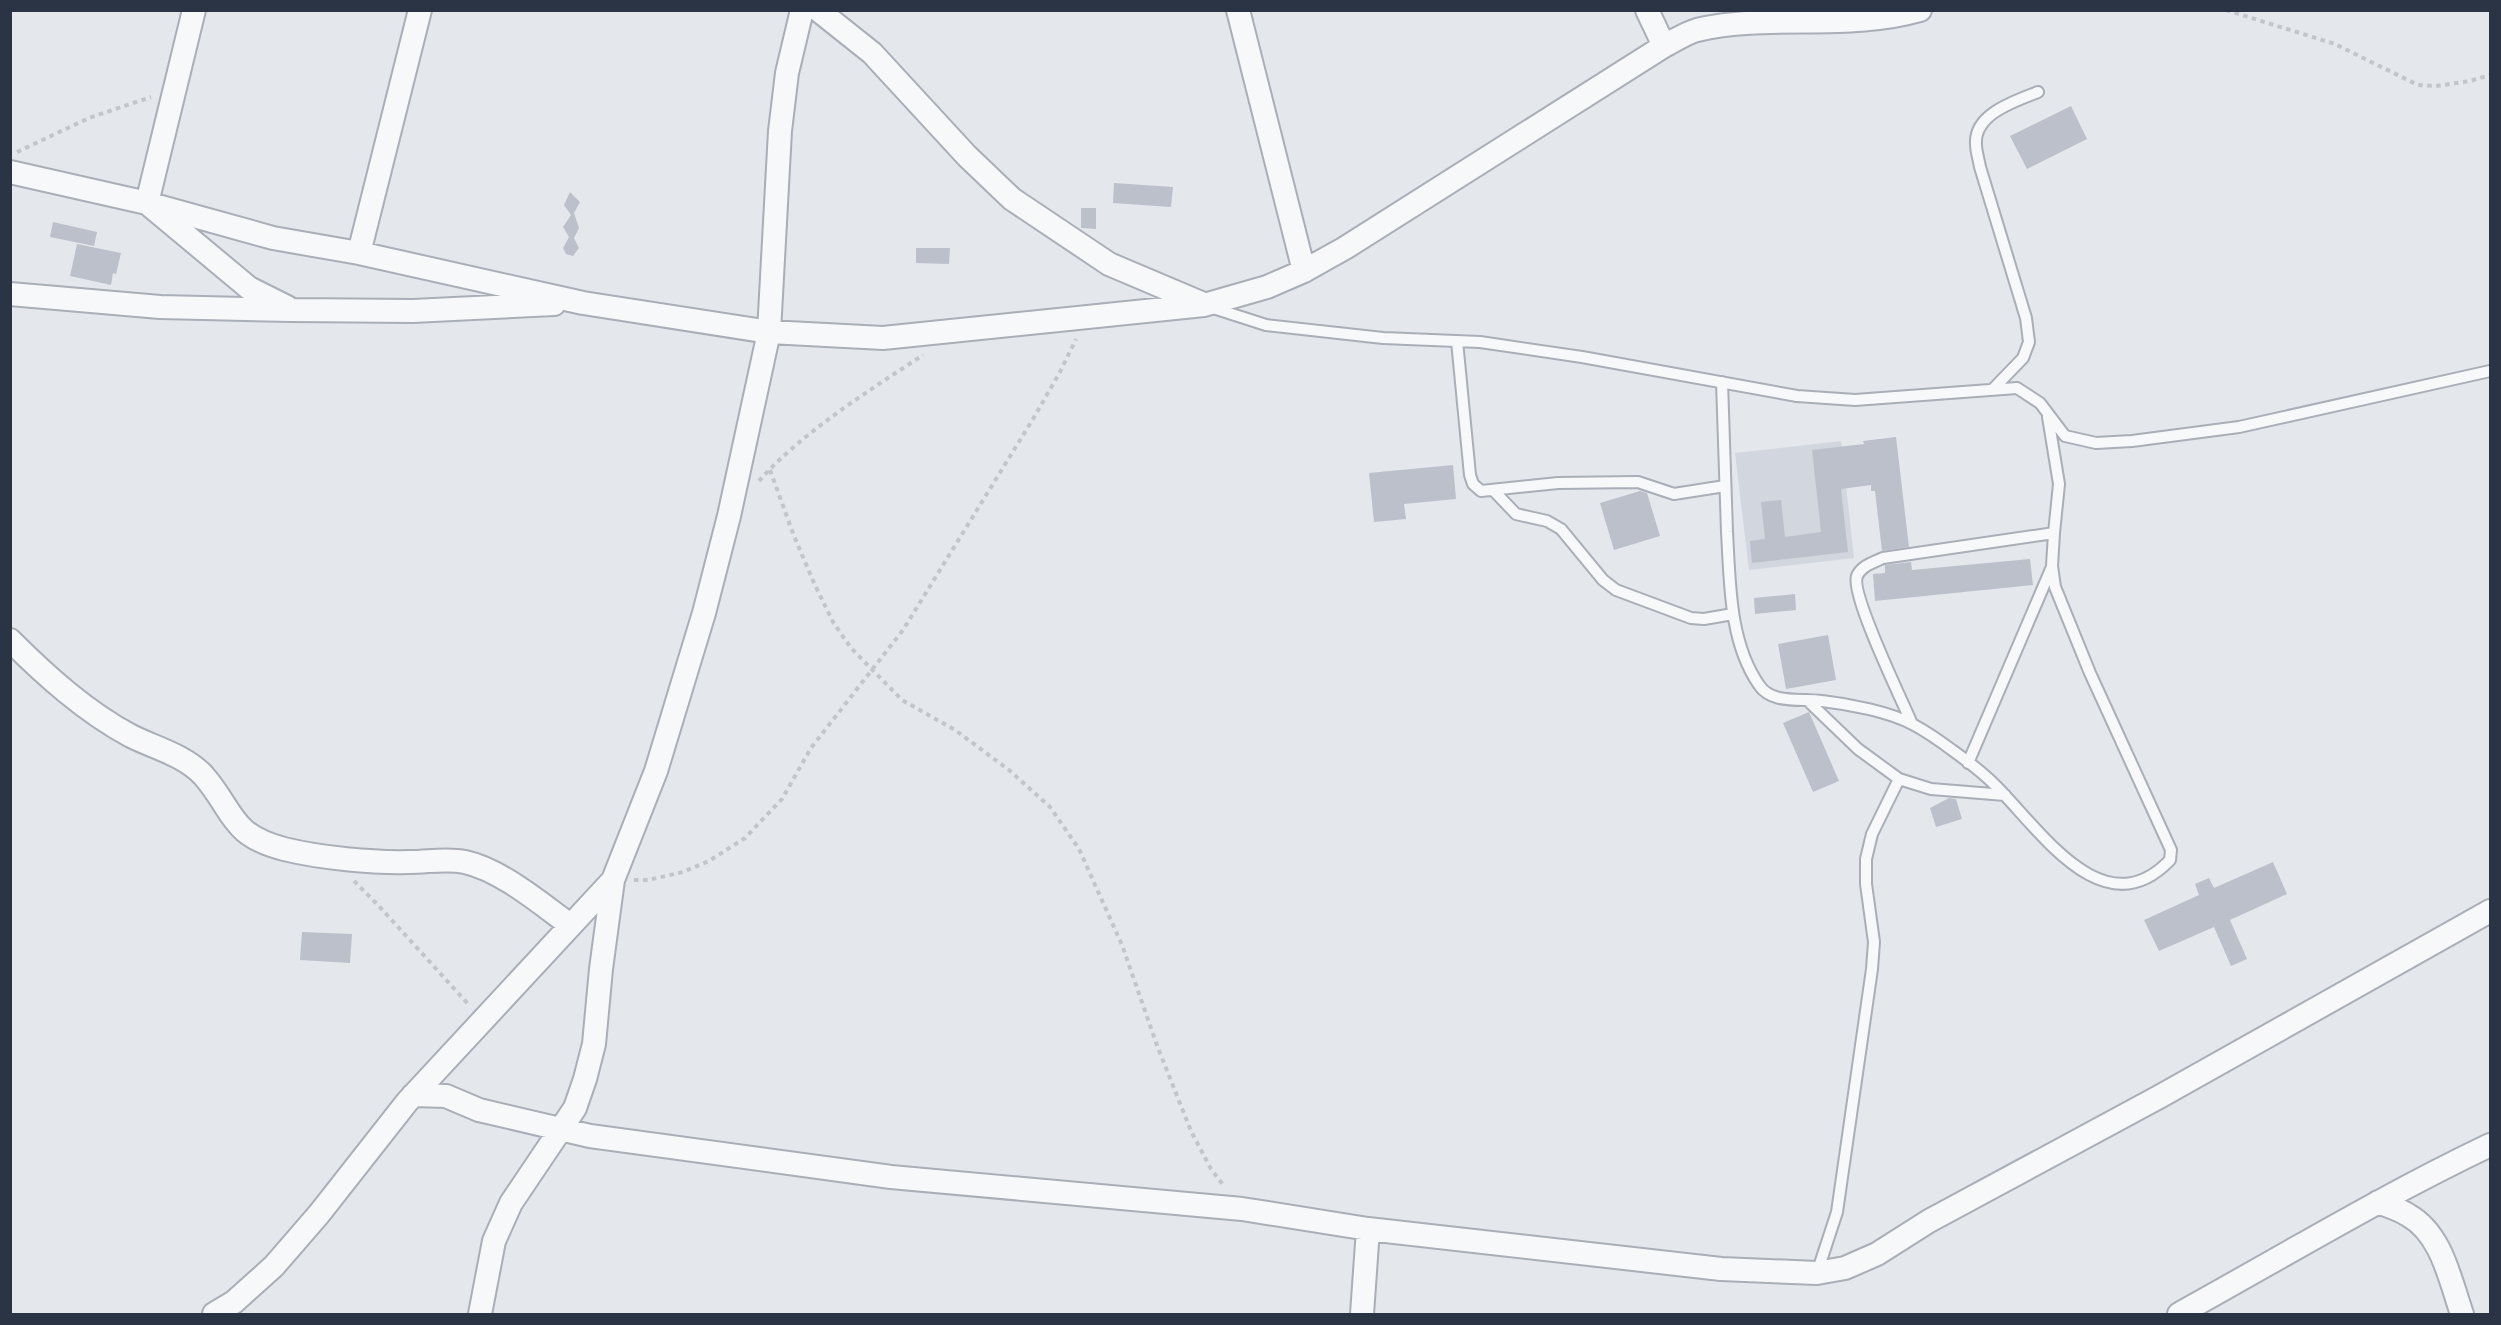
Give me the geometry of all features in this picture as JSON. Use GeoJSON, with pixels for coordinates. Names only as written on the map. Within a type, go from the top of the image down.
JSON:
{"type":"FeatureCollection","features":[{"type":"Feature","properties":{"kind":"street"},"geometry":{"type":"LineString","coordinates":[[147,203],[194,10]]}},
{"type":"Feature","properties":{"kind":"street"},"geometry":{"type":"LineString","coordinates":[[359,253],[420,10]]}},
{"type":"Feature","properties":{"kind":"street"},"geometry":{"type":"LineString","coordinates":[[480,1314],[495,1241],[507,1212],[575,1108],[594,1044],[613,880],[656,771],[704,613],[744,453],[769,332],[780,131],[787,73],[802,10]]}},
{"type":"Feature","properties":{"kind":"street"},"geometry":{"type":"LineString","coordinates":[[818,10],[872,54],[967,156],[1012,199],[1109,264],[1204,305]]}},
{"type":"Feature","properties":{"kind":"street"},"geometry":{"type":"LineString","coordinates":[[1238,10],[1304,271]]}},
{"type":"Feature","properties":{"kind":"street"},"geometry":{"type":"LineString","coordinates":[[1647,10],[1664,46]]}},
{"type":"Feature","properties":{"kind":"street"},"geometry":{"type":"LineString","coordinates":[[10,172],[147,203],[273,238],[359,253],[583,303],[769,332],[883,338],[1204,305],[1267,287],[1304,271],[1528,134],[1664,46],[1694,31],[1727,25],[1880,19],[1920,10]]}},
{"type":"Feature","properties":{"kind":"street"},"geometry":{"type":"LineString","coordinates":[[147,203],[249,288],[292,310]]}},
{"type":"Feature","properties":{"kind":"street"},"geometry":{"type":"LineString","coordinates":[[10,294],[160,307],[292,310],[413,311],[583,303]]}},
{"type":"Feature","properties":{"kind":"street"},"geometry":{"type":"LineString","coordinates":[[10,640],[36,665],[95,713],[131,735],[181,759],[202,774],[237,825],[247,833],[284,849],[357,861],[466,862],[522,890],[570,925]]}},
{"type":"Feature","properties":{"kind":"street"},"geometry":{"type":"LineString","coordinates":[[214,1314],[234,1302],[274,1266],[413,1095],[613,880]]}},
{"type":"Feature","properties":{"kind":"street"},"geometry":{"type":"LineString","coordinates":[[413,1095],[446,1096],[479,1110],[561,1130],[649,1146],[891,1177],[1242,1209],[1368,1228],[1721,1269],[1787,1274],[1817,1273],[1845,1268],[1877,1254],[1929,1221],[2159,1097],[2490,911]]}},
{"type":"Feature","properties":{"kind":"street"},"geometry":{"type":"LineString","coordinates":[[2179,1314],[2427,1175],[2490,1145]]}},
{"type":"Feature","properties":{"kind":"street"},"geometry":{"type":"LineString","coordinates":[[2378,1202],[2408,1215],[2424,1227],[2438,1246],[2462,1314]]}},
{"type":"Feature","properties":{"kind":"street"},"geometry":{"type":"LineString","coordinates":[[1362,1314],[1368,1228]]}},
{"type":"Feature","properties":{"kind":"lane"},"geometry":{"type":"LineString","coordinates":[[1993,389],[2023,358],[2029,342],[2026,318],[1980,167],[1975,142],[1980,123],[2006,105],[2038,92]]}},
{"type":"Feature","properties":{"kind":"lane"},"geometry":{"type":"LineString","coordinates":[[1204,305],[1266,325],[1383,338],[1480,342],[1570,355],[1797,396],[1855,400],[2017,388],[2040,403],[2066,436],[2075,440],[2096,443],[2239,428],[2490,370]]}},
{"type":"Feature","properties":{"kind":"lane"},"geometry":{"type":"LineString","coordinates":[[1457,341],[1470,474],[1473,484],[1481,491],[1557,483],[1638,482],[1674,494],[1725,486]]}},
{"type":"Feature","properties":{"kind":"lane"},"geometry":{"type":"LineString","coordinates":[[1722,382],[1729,583],[1733,614],[1742,646],[1760,688],[1771,696],[1782,699],[1823,701],[1873,711],[1912,724],[1968,763],[2005,795],[2061,856],[2104,882],[2116,884],[2133,882],[2159,871],[2170,860],[2171,850],[2090,673],[2055,587],[2052,566],[2059,484],[2048,416]]}},
{"type":"Feature","properties":{"kind":"lane"},"geometry":{"type":"LineString","coordinates":[[1494,491],[1516,514],[1546,521],[1561,529],[1603,580],[1616,590],[1691,618],[1704,619],[1733,614]]}},
{"type":"Feature","properties":{"kind":"lane"},"geometry":{"type":"LineString","coordinates":[[1912,724],[1865,613],[1856,586],[1857,575],[1864,567],[1883,558],[2054,533]]}},
{"type":"Feature","properties":{"kind":"lane"},"geometry":{"type":"LineString","coordinates":[[1968,763],[2052,566]]}},
{"type":"Feature","properties":{"kind":"lane"},"geometry":{"type":"LineString","coordinates":[[1807,700],[1858,749],[1899,779],[1931,789],[2005,795]]}},
{"type":"Feature","properties":{"kind":"lane"},"geometry":{"type":"LineString","coordinates":[[1817,1273],[1837,1212],[1872,969],[1874,942],[1866,884],[1866,860],[1872,834],[1899,779]]}},
{"type":"Feature","properties":{"kind":"path"},"geometry":{"type":"LineString","coordinates":[[2226,10],[2335,44],[2418,85],[2470,81],[2490,75]]}},
{"type":"Feature","properties":{"kind":"path"},"geometry":{"type":"LineString","coordinates":[[10,155],[89,118],[174,90]]}},
{"type":"Feature","properties":{"kind":"path"},"geometry":{"type":"LineString","coordinates":[[613,880],[648,880],[683,872],[709,861],[745,838],[782,799],[811,748],[903,630],[1033,419],[1060,372],[1085,316]]}},
{"type":"Feature","properties":{"kind":"path"},"geometry":{"type":"LineString","coordinates":[[755,485],[858,398],[927,352]]}},
{"type":"Feature","properties":{"kind":"path"},"geometry":{"type":"LineString","coordinates":[[770,470],[794,536],[833,622],[851,648],[902,700],[955,730],[1009,770],[1050,807],[1073,840],[1122,945],[1158,1048],[1191,1131],[1211,1169],[1242,1209]]}},
{"type":"Feature","properties":{"kind":"path"},"geometry":{"type":"LineString","coordinates":[[326,855],[378,905],[484,1021]]}},
{"type":"Feature","properties":{"kind":"shaded area"},"geometry":{"type":"Polygon","coordinates":[[[1841,441],[1854,558],[1749,570],[1735,453],[1841,441]]]}},
{"type":"Feature","properties":{"kind":"building"},"geometry":{"type":"Polygon","coordinates":[[[2071,106],[2087,139],[2027,169],[2010,136],[2071,106]]]}},
{"type":"Feature","properties":{"kind":"building"},"geometry":{"type":"Polygon","coordinates":[[[1114,183],[1173,187],[1171,207],[1113,203],[1114,183]]]}},
{"type":"Feature","properties":{"kind":"building"},"geometry":{"type":"Polygon","coordinates":[[[570,192],[580,202],[574,213],[579,228],[574,238],[579,248],[573,256],[566,254],[563,248],[569,237],[563,227],[571,215],[564,205],[570,192]]]}},
{"type":"Feature","properties":{"kind":"building"},"geometry":{"type":"Polygon","coordinates":[[[1081,208],[1096,208],[1096,229],[1081,228],[1081,208]]]}},
{"type":"Feature","properties":{"kind":"building"},"geometry":{"type":"Polygon","coordinates":[[[53,222],[97,232],[94,246],[50,237],[53,222]]]}},
{"type":"Feature","properties":{"kind":"building"},"geometry":{"type":"Polygon","coordinates":[[[77,244],[121,253],[111,285],[70,276],[77,244]]]}},
{"type":"Feature","properties":{"kind":"building"},"geometry":{"type":"Polygon","coordinates":[[[916,248],[950,248],[949,264],[916,263],[916,248]]]}},
{"type":"Feature","properties":{"kind":"building"},"geometry":{"type":"Polygon","coordinates":[[[1896,437],[1909,547],[1882,551],[1875,491],[1871,491],[1871,485],[1841,489],[1848,552],[1752,563],[1750,541],[1765,539],[1761,502],[1781,500],[1785,537],[1821,532],[1812,450],[1864,444],[1863,441],[1896,437]]]}},
{"type":"Feature","properties":{"kind":"building"},"geometry":{"type":"Polygon","coordinates":[[[1453,465],[1456,499],[1404,504],[1406,519],[1374,522],[1369,473],[1453,465]]]}},
{"type":"Feature","properties":{"kind":"building"},"geometry":{"type":"Polygon","coordinates":[[[1640,491],[1647,493],[1660,536],[1614,550],[1600,503],[1640,491]]]}},
{"type":"Feature","properties":{"kind":"building"},"geometry":{"type":"Polygon","coordinates":[[[2030,559],[2033,585],[1875,601],[1873,574],[1885,573],[1885,565],[1911,562],[1912,570],[2030,559]]]}},
{"type":"Feature","properties":{"kind":"building"},"geometry":{"type":"Polygon","coordinates":[[[1795,594],[1796,610],[1755,614],[1754,598],[1795,594]]]}},
{"type":"Feature","properties":{"kind":"building"},"geometry":{"type":"Polygon","coordinates":[[[1828,635],[1836,680],[1786,689],[1778,644],[1828,635]]]}},
{"type":"Feature","properties":{"kind":"building"},"geometry":{"type":"Polygon","coordinates":[[[1809,712],[1839,781],[1813,792],[1783,723],[1809,712]]]}},
{"type":"Feature","properties":{"kind":"building"},"geometry":{"type":"Polygon","coordinates":[[[1949,798],[1956,799],[1962,819],[1936,827],[1930,808],[1949,798]]]}},
{"type":"Feature","properties":{"kind":"building"},"geometry":{"type":"Polygon","coordinates":[[[2273,862],[2287,894],[2230,920],[2247,959],[2231,966],[2214,927],[2159,951],[2144,920],[2199,895],[2195,884],[2209,878],[2214,888],[2273,862]]]}},
{"type":"Feature","properties":{"kind":"building"},"geometry":{"type":"Polygon","coordinates":[[[302,932],[352,934],[350,963],[300,960],[302,932]]]}}]}
